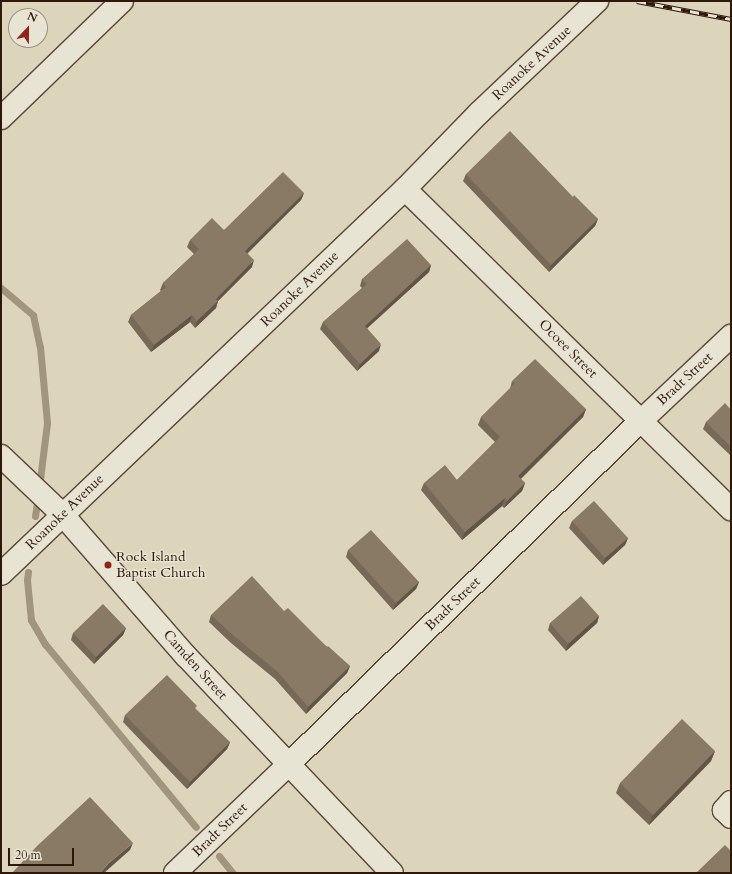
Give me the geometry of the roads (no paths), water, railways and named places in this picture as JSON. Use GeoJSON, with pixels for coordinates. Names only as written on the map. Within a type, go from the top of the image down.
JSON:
{"type":"FeatureCollection","features":[{"type":"Feature","properties":{"kind":"street"},"geometry":{"type":"LineString","coordinates":[[1,118],[122,1]]}},
{"type":"Feature","properties":{"kind":"street","name":"Roanoke Avenue"},"geometry":{"type":"LineString","coordinates":[[1,574],[62,514],[405,189],[479,113],[597,1]]}},
{"type":"Feature","properties":{"kind":"street","name":"Ocoee Street"},"geometry":{"type":"LineString","coordinates":[[405,189],[731,509]]}},
{"type":"Feature","properties":{"kind":"street","name":"Bradt Street"},"geometry":{"type":"LineString","coordinates":[[175,873],[641,421],[731,336]]}},
{"type":"Feature","properties":{"kind":"street","name":"Camden Street"},"geometry":{"type":"LineString","coordinates":[[1,456],[62,514],[186,656],[392,873]]}},
{"type":"Feature","properties":{"kind":"street"},"geometry":{"type":"LineString","coordinates":[[731,802],[724,810],[731,817]]}},
{"type":"Feature","properties":{"kind":"waterway"},"geometry":{"type":"LineString","coordinates":[[1,288],[33,315],[40,347],[47,423],[39,487]]}},
{"type":"Feature","properties":{"kind":"waterway"},"geometry":{"type":"LineString","coordinates":[[35,516],[38,497]]}},
{"type":"Feature","properties":{"kind":"waterway"},"geometry":{"type":"LineString","coordinates":[[28,572],[27,580],[31,620],[45,644],[196,827]]}},
{"type":"Feature","properties":{"kind":"waterway"},"geometry":{"type":"LineString","coordinates":[[219,856],[233,873]]}},
{"type":"Feature","properties":{"kind":"railway"},"geometry":{"type":"LineString","coordinates":[[637,1],[731,19]]}},
{"type":"Feature","properties":{"kind":"place","name":"Rock Island Baptist Church"},"geometry":{"type":"Point","coordinates":[108,565]}}]}
